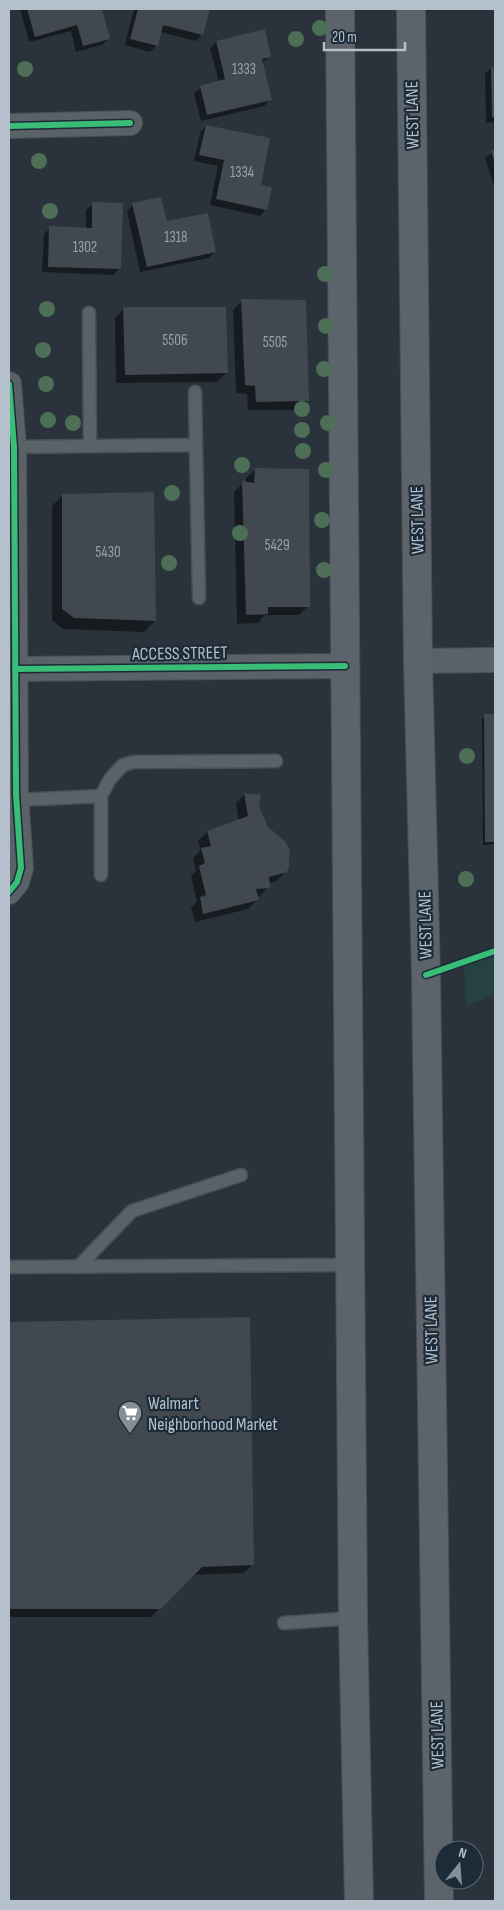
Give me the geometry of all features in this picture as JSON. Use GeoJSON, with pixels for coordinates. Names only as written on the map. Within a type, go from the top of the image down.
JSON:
{"type":"FeatureCollection","features":[{"type":"Feature","properties":{"kind":"main road"},"geometry":{"type":"LineString","coordinates":[[340,9],[353,1618],[359,1901]]}},
{"type":"Feature","properties":{"kind":"main road","name":"WEST LANE"},"geometry":{"type":"LineString","coordinates":[[411,9],[418,661],[426,985],[439,1901]]}},
{"type":"Feature","properties":{"kind":"street"},"geometry":{"type":"LineString","coordinates":[[9,126],[130,123]]}},
{"type":"Feature","properties":{"kind":"street"},"geometry":{"type":"LineString","coordinates":[[9,384],[12,455],[17,800],[21,868],[17,882],[9,892]]}},
{"type":"Feature","properties":{"kind":"street"},"geometry":{"type":"LineString","coordinates":[[418,661],[495,660]]}},
{"type":"Feature","properties":{"kind":"street","name":"ACCESS STREET"},"geometry":{"type":"LineString","coordinates":[[15,669],[346,666]]}},
{"type":"Feature","properties":{"kind":"lane"},"geometry":{"type":"LineString","coordinates":[[89,313],[90,446]]}},
{"type":"Feature","properties":{"kind":"lane"},"geometry":{"type":"LineString","coordinates":[[195,392],[199,598]]}},
{"type":"Feature","properties":{"kind":"lane"},"geometry":{"type":"LineString","coordinates":[[12,455],[90,446],[196,445]]}},
{"type":"Feature","properties":{"kind":"lane"},"geometry":{"type":"LineString","coordinates":[[101,875],[101,796],[110,779],[124,765],[134,762],[276,761]]}},
{"type":"Feature","properties":{"kind":"lane"},"geometry":{"type":"LineString","coordinates":[[17,800],[101,796]]}},
{"type":"Feature","properties":{"kind":"lane"},"geometry":{"type":"LineString","coordinates":[[78,1267],[132,1211],[241,1175]]}},
{"type":"Feature","properties":{"kind":"lane"},"geometry":{"type":"LineString","coordinates":[[9,1267],[350,1265]]}},
{"type":"Feature","properties":{"kind":"lane"},"geometry":{"type":"LineString","coordinates":[[284,1623],[353,1618]]}},
{"type":"Feature","properties":{"kind":"green space"},"geometry":{"type":"Polygon","coordinates":[[[495,955],[495,994],[466,1007],[464,964],[495,955]]]}},
{"type":"Feature","properties":{"kind":"building"},"geometry":{"type":"Polygon","coordinates":[[[27,9],[102,9],[110,39],[83,46],[77,25],[35,37],[27,9]]]}},
{"type":"Feature","properties":{"kind":"building"},"geometry":{"type":"Polygon","coordinates":[[[138,9],[210,9],[203,35],[163,25],[158,46],[130,39],[138,9]]]}},
{"type":"Feature","properties":{"kind":"building"},"geometry":{"type":"Polygon","coordinates":[[[265,29],[271,57],[262,59],[272,100],[207,115],[200,86],[225,79],[216,41],[265,29]]]}},
{"type":"Feature","properties":{"kind":"building"},"geometry":{"type":"Polygon","coordinates":[[[491,67],[495,67],[495,117],[492,117],[491,67]]]}},
{"type":"Feature","properties":{"kind":"building"},"geometry":{"type":"Polygon","coordinates":[[[206,125],[270,138],[261,185],[272,187],[267,210],[216,199],[224,160],[199,155],[206,125]]]}},
{"type":"Feature","properties":{"kind":"building"},"geometry":{"type":"Polygon","coordinates":[[[495,149],[495,163],[491,151],[495,149]]]}},
{"type":"Feature","properties":{"kind":"building"},"geometry":{"type":"Polygon","coordinates":[[[161,197],[167,221],[208,213],[216,252],[147,267],[132,203],[161,197]]]}},
{"type":"Feature","properties":{"kind":"building"},"geometry":{"type":"Polygon","coordinates":[[[92,202],[123,203],[121,269],[48,267],[49,226],[92,228],[92,202]]]}},
{"type":"Feature","properties":{"kind":"building"},"geometry":{"type":"Polygon","coordinates":[[[241,299],[306,300],[309,401],[256,402],[255,386],[245,385],[241,299]]]}},
{"type":"Feature","properties":{"kind":"building"},"geometry":{"type":"Polygon","coordinates":[[[123,307],[226,307],[228,373],[125,375],[123,307]]]}},
{"type":"Feature","properties":{"kind":"building"},"geometry":{"type":"Polygon","coordinates":[[[255,468],[309,469],[310,607],[268,607],[268,614],[246,615],[242,481],[254,483],[255,468]]]}},
{"type":"Feature","properties":{"kind":"building"},"geometry":{"type":"Polygon","coordinates":[[[154,492],[156,621],[74,618],[62,609],[62,494],[154,492]]]}},
{"type":"Feature","properties":{"kind":"building"},"geometry":{"type":"Polygon","coordinates":[[[484,714],[495,714],[495,842],[485,842],[484,714]]]}},
{"type":"Feature","properties":{"kind":"building"},"geometry":{"type":"Polygon","coordinates":[[[244,793],[261,795],[259,806],[268,827],[285,841],[290,850],[287,872],[269,877],[270,888],[256,889],[259,900],[203,914],[200,897],[206,895],[199,866],[205,863],[201,848],[211,846],[207,831],[248,816],[244,793]]]}},
{"type":"Feature","properties":{"kind":"building","name":"Walmart Neighborhood Market"},"geometry":{"type":"Polygon","coordinates":[[[250,1317],[254,1565],[202,1567],[161,1609],[9,1609],[9,1322],[250,1317]]]}},
{"type":"Feature","properties":{"kind":"cycle path"},"geometry":{"type":"LineString","coordinates":[[9,126],[130,123]]}},
{"type":"Feature","properties":{"kind":"cycle path"},"geometry":{"type":"LineString","coordinates":[[9,384],[14,447],[16,794],[21,868],[17,882],[9,892]]}},
{"type":"Feature","properties":{"kind":"cycle path"},"geometry":{"type":"LineString","coordinates":[[15,669],[345,666]]}},
{"type":"Feature","properties":{"kind":"cycle path"},"geometry":{"type":"LineString","coordinates":[[426,975],[495,951]]}},
{"type":"Feature","properties":{"kind":"place","name":"Walmart Neighborhood Market"},"geometry":{"type":"Point","coordinates":[130,1434]}}]}
